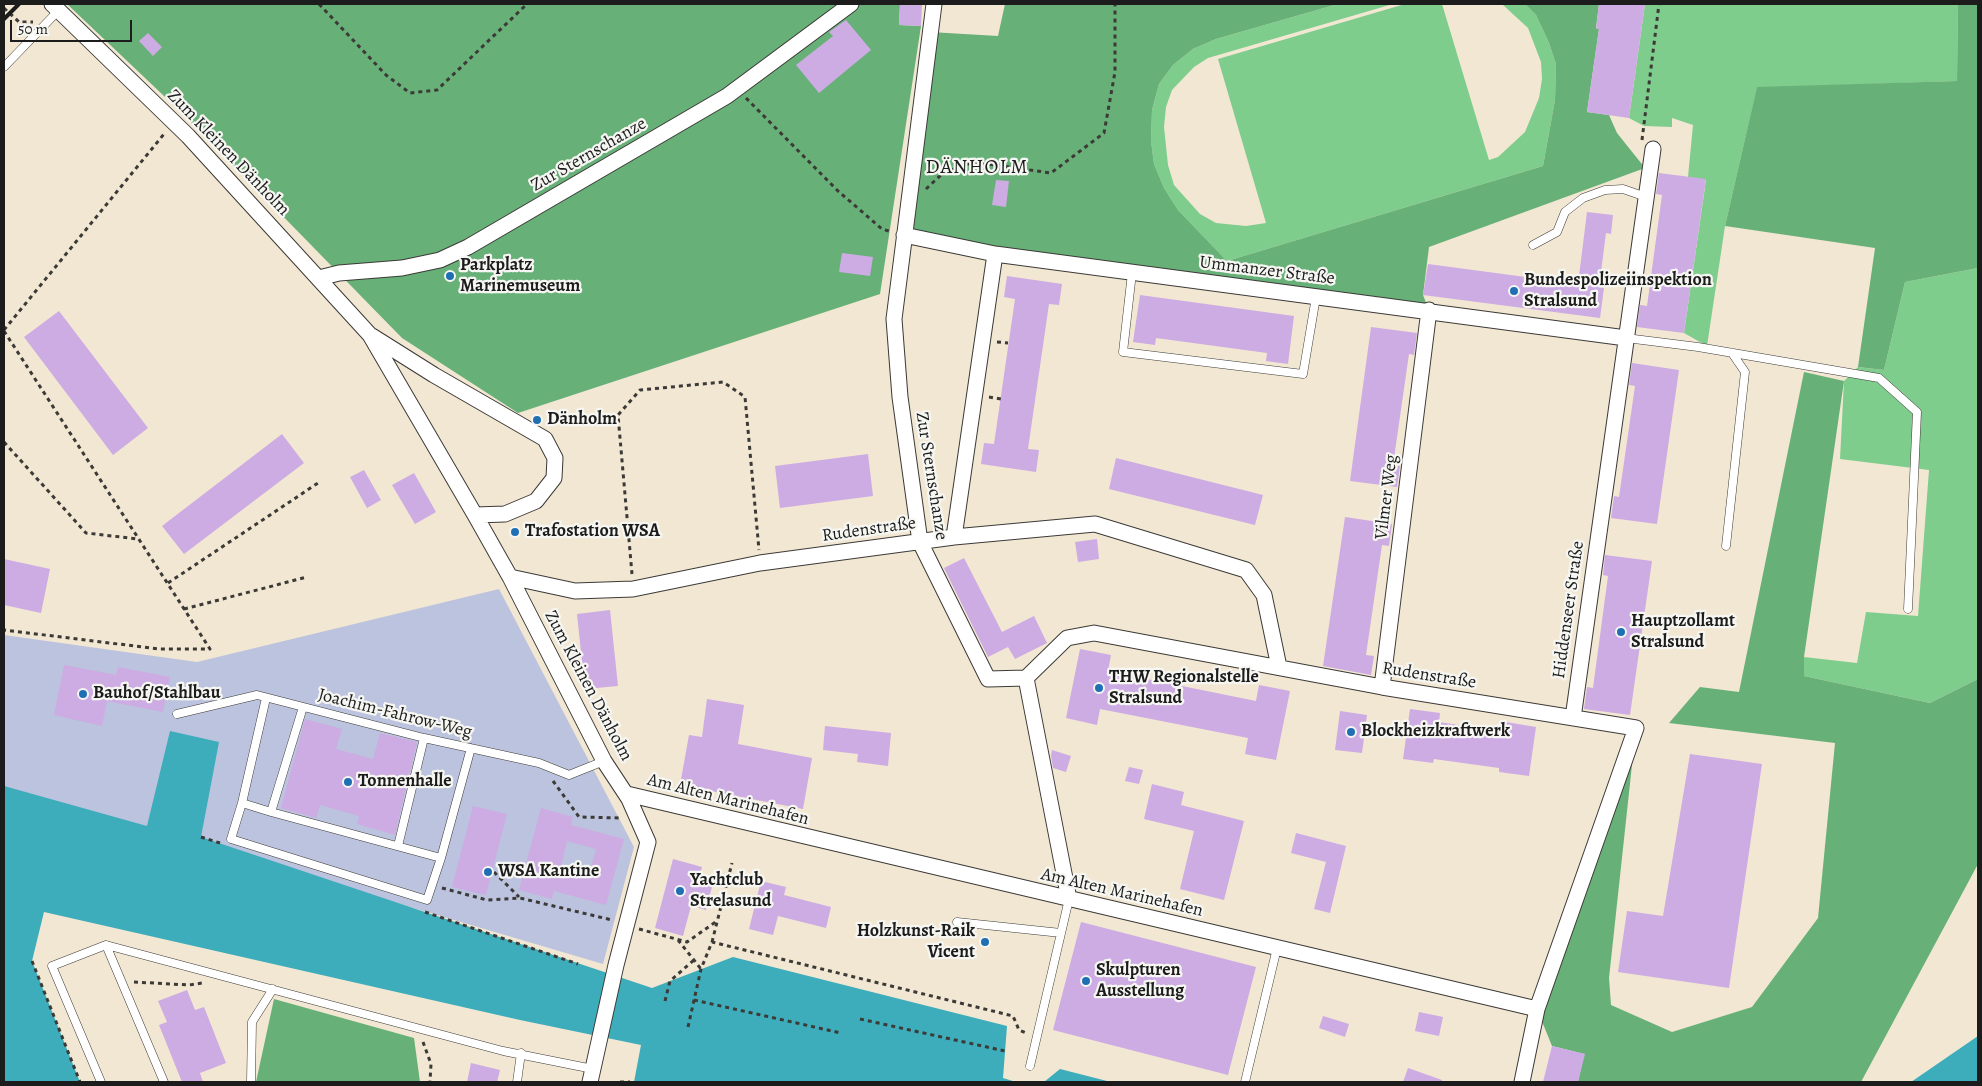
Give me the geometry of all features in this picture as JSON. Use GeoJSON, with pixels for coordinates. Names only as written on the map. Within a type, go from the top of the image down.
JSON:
{"type":"FeatureCollection","features":[{"type":"Feature","properties":{"kind":"street","name":"Zur Sternschanze"},"geometry":{"type":"LineString","coordinates":[[319,278],[339,273],[402,268],[440,260],[461,251],[737,89],[851,4]]}},
{"type":"Feature","properties":{"kind":"street","name":"Zur Sternschanze"},"geometry":{"type":"LineString","coordinates":[[934,4],[894,319],[900,397],[920,542],[988,679],[1026,678]]}},
{"type":"Feature","properties":{"kind":"street","name":"Zum Kleinen Dänholm"},"geometry":{"type":"LineString","coordinates":[[55,7],[173,121],[370,335],[510,577],[604,761],[627,794],[648,842],[616,965],[591,1075]]}},
{"type":"Feature","properties":{"kind":"street","name":"Hiddenseer Straße"},"geometry":{"type":"LineString","coordinates":[[1573,718],[1653,149]]}},
{"type":"Feature","properties":{"kind":"street","name":"Ummanzer Straße"},"geometry":{"type":"LineString","coordinates":[[904,235],[995,254],[1316,297],[1429,310],[1626,338]]}},
{"type":"Feature","properties":{"kind":"street","name":"Zur Sternschanze"},"geometry":{"type":"LineString","coordinates":[[954,537],[995,254]]}},
{"type":"Feature","properties":{"kind":"street","name":"Vilmer Weg"},"geometry":{"type":"LineString","coordinates":[[1382,687],[1429,310]]}},
{"type":"Feature","properties":{"kind":"street","name":"Zum Kleinen Dänholm"},"geometry":{"type":"LineString","coordinates":[[370,335],[434,375],[545,439],[555,458],[554,478],[536,501],[505,514],[475,515]]}},
{"type":"Feature","properties":{"kind":"street","name":"Rudenstraße"},"geometry":{"type":"LineString","coordinates":[[510,577],[575,591],[633,589],[760,563],[954,537],[1095,524],[1246,570],[1264,595],[1279,667]]}},
{"type":"Feature","properties":{"kind":"street","name":"Rudenstraße"},"geometry":{"type":"LineString","coordinates":[[1026,678],[1067,638],[1094,633],[1382,687],[1573,718]]}},
{"type":"Feature","properties":{"kind":"street"},"geometry":{"type":"LineString","coordinates":[[1026,678],[1068,899]]}},
{"type":"Feature","properties":{"kind":"street"},"geometry":{"type":"LineString","coordinates":[[1522,1082],[1537,1009],[1636,728],[1573,718]]}},
{"type":"Feature","properties":{"kind":"street","name":"Am Alten Marinehafen"},"geometry":{"type":"LineString","coordinates":[[627,794],[1537,1009]]}},
{"type":"Feature","properties":{"kind":"lane"},"geometry":{"type":"LineString","coordinates":[[4,67],[55,7]]}},
{"type":"Feature","properties":{"kind":"lane"},"geometry":{"type":"LineString","coordinates":[[1534,245],[1557,232],[1565,212],[1583,198],[1605,190],[1623,189],[1646,197]]}},
{"type":"Feature","properties":{"kind":"lane"},"geometry":{"type":"LineString","coordinates":[[1132,273],[1123,352],[1303,374],[1316,297]]}},
{"type":"Feature","properties":{"kind":"lane"},"geometry":{"type":"LineString","coordinates":[[1626,338],[1732,353],[1880,378],[1916,412],[1908,609]]}},
{"type":"Feature","properties":{"kind":"lane"},"geometry":{"type":"LineString","coordinates":[[1726,546],[1745,372],[1732,353]]}},
{"type":"Feature","properties":{"kind":"lane","name":"Joachim-Fahrow-Weg"},"geometry":{"type":"LineString","coordinates":[[177,714],[257,695],[424,738],[539,763],[569,775],[604,761]]}},
{"type":"Feature","properties":{"kind":"lane"},"geometry":{"type":"LineString","coordinates":[[266,698],[242,803],[231,839],[427,900],[441,858],[471,748]]}},
{"type":"Feature","properties":{"kind":"lane"},"geometry":{"type":"LineString","coordinates":[[271,812],[303,707]]}},
{"type":"Feature","properties":{"kind":"lane"},"geometry":{"type":"LineString","coordinates":[[398,846],[424,738]]}},
{"type":"Feature","properties":{"kind":"lane"},"geometry":{"type":"LineString","coordinates":[[242,803],[441,858]]}},
{"type":"Feature","properties":{"kind":"lane"},"geometry":{"type":"LineString","coordinates":[[1030,1066],[1068,899]]}},
{"type":"Feature","properties":{"kind":"lane"},"geometry":{"type":"LineString","coordinates":[[958,922],[1060,934]]}},
{"type":"Feature","properties":{"kind":"lane"},"geometry":{"type":"LineString","coordinates":[[106,945],[164,1082]]}},
{"type":"Feature","properties":{"kind":"lane"},"geometry":{"type":"LineString","coordinates":[[101,1082],[52,966],[106,945],[521,1054],[591,1075]]}},
{"type":"Feature","properties":{"kind":"lane"},"geometry":{"type":"LineString","coordinates":[[1245,1082],[1277,948]]}},
{"type":"Feature","properties":{"kind":"lane"},"geometry":{"type":"LineString","coordinates":[[251,1082],[252,1022],[273,989]]}},
{"type":"Feature","properties":{"kind":"lane"},"geometry":{"type":"LineString","coordinates":[[517,1082],[521,1054]]}},
{"type":"Feature","properties":{"kind":"path"},"geometry":{"type":"LineString","coordinates":[[319,4],[386,75],[410,94],[437,90],[527,4]]}},
{"type":"Feature","properties":{"kind":"path"},"geometry":{"type":"LineString","coordinates":[[908,204],[943,174],[974,162],[1051,173],[1104,133],[1115,72],[1115,4]]}},
{"type":"Feature","properties":{"kind":"path"},"geometry":{"type":"LineString","coordinates":[[1653,149],[1642,140],[1660,4]]}},
{"type":"Feature","properties":{"kind":"path"},"geometry":{"type":"LineString","coordinates":[[737,89],[838,191],[882,229],[904,235]]}},
{"type":"Feature","properties":{"kind":"path"},"geometry":{"type":"LineString","coordinates":[[4,630],[159,648],[210,649],[4,330],[173,121]]}},
{"type":"Feature","properties":{"kind":"path"},"geometry":{"type":"LineString","coordinates":[[633,589],[618,415],[640,390],[723,382],[745,397],[760,563]]}},
{"type":"Feature","properties":{"kind":"path"},"geometry":{"type":"LineString","coordinates":[[4,442],[86,533],[139,539]]}},
{"type":"Feature","properties":{"kind":"path"},"geometry":{"type":"LineString","coordinates":[[168,583],[321,481]]}},
{"type":"Feature","properties":{"kind":"path"},"geometry":{"type":"LineString","coordinates":[[184,608],[307,577]]}},
{"type":"Feature","properties":{"kind":"path"},"geometry":{"type":"LineString","coordinates":[[539,763],[579,817],[639,819]]}},
{"type":"Feature","properties":{"kind":"path"},"geometry":{"type":"LineString","coordinates":[[688,1027],[701,969],[712,942],[732,863]]}},
{"type":"Feature","properties":{"kind":"path"},"geometry":{"type":"LineString","coordinates":[[494,872],[520,898]]}},
{"type":"Feature","properties":{"kind":"path"},"geometry":{"type":"LineString","coordinates":[[432,885],[487,900],[520,898],[616,921],[626,926],[687,942],[717,921]]}},
{"type":"Feature","properties":{"kind":"path"},"geometry":{"type":"LineString","coordinates":[[678,940],[701,969]]}},
{"type":"Feature","properties":{"kind":"path"},"geometry":{"type":"LineString","coordinates":[[712,942],[1013,1016],[1019,1030],[1036,1037]]}},
{"type":"Feature","properties":{"kind":"path"},"geometry":{"type":"LineString","coordinates":[[665,1001],[670,981],[694,960]]}},
{"type":"Feature","properties":{"kind":"path"},"geometry":{"type":"LineString","coordinates":[[32,961],[80,1082]]}},
{"type":"Feature","properties":{"kind":"path"},"geometry":{"type":"LineString","coordinates":[[121,981],[189,985],[212,982],[219,975]]}},
{"type":"Feature","properties":{"kind":"path"},"geometry":{"type":"LineString","coordinates":[[694,1000],[841,1033]]}},
{"type":"Feature","properties":{"kind":"path"},"geometry":{"type":"LineString","coordinates":[[860,1020],[1005,1051]]}},
{"type":"Feature","properties":{"kind":"path"},"geometry":{"type":"LineString","coordinates":[[418,1028],[431,1064],[430,1082]]}},
{"type":"Feature","properties":{"kind":"path"},"geometry":{"type":"LineString","coordinates":[[620,1082],[630,1082]]}},
{"type":"Feature","properties":{"kind":"shaded area"},"geometry":{"type":"Polygon","coordinates":[[[499,589],[634,847],[603,964],[4,787],[4,635],[197,662],[499,589]]]}},
{"type":"Feature","properties":{"kind":"green space"},"geometry":{"type":"Polygon","coordinates":[[[67,4],[900,4],[899,25],[921,26],[880,294],[518,413],[402,338],[183,114],[67,4]]]}},
{"type":"Feature","properties":{"kind":"green space"},"geometry":{"type":"Polygon","coordinates":[[[1005,4],[1338,4],[1216,39],[1193,49],[1173,65],[1159,84],[1152,110],[1151,141],[1154,164],[1164,188],[1178,210],[1227,261],[1543,166],[1555,100],[1556,64],[1536,15],[1525,4],[1599,4],[1596,28],[1599,29],[1587,112],[1609,115],[1617,133],[1645,168],[1429,247],[1423,295],[1429,310],[904,235],[930,32],[998,36],[1005,4]]]}},
{"type":"Feature","properties":{"kind":"green space"},"geometry":{"type":"Polygon","coordinates":[[[1338,4],[1393,4],[1208,58],[1194,67],[1172,90],[1166,107],[1164,127],[1168,165],[1174,185],[1200,214],[1216,223],[1246,226],[1266,223],[1218,59],[1405,4],[1442,4],[1489,160],[1498,157],[1525,132],[1539,98],[1542,79],[1541,62],[1528,28],[1502,4],[1525,4],[1536,15],[1556,64],[1555,100],[1543,166],[1227,261],[1178,210],[1164,188],[1154,164],[1151,141],[1152,110],[1159,84],[1173,65],[1193,49],[1216,39],[1338,4]]]}},
{"type":"Feature","properties":{"kind":"green space"},"geometry":{"type":"Polygon","coordinates":[[[1645,4],[1958,4],[1957,81],[1757,88],[1725,226],[1707,346],[1684,333],[1706,180],[1688,177],[1693,125],[1672,118],[1672,127],[1644,126],[1629,118],[1645,4]]]}},
{"type":"Feature","properties":{"kind":"green space"},"geometry":{"type":"Polygon","coordinates":[[[1958,4],[1978,4],[1978,268],[1905,282],[1884,370],[1858,367],[1875,248],[1725,226],[1757,87],[1957,81],[1958,4]]]}},
{"type":"Feature","properties":{"kind":"green space"},"geometry":{"type":"Polygon","coordinates":[[[1978,268],[1978,679],[1930,703],[1804,676],[1804,657],[1857,663],[1866,612],[1918,616],[1929,470],[1840,459],[1844,381],[1858,367],[1884,370],[1905,282],[1978,268]]]}},
{"type":"Feature","properties":{"kind":"green space"},"geometry":{"type":"Polygon","coordinates":[[[1804,372],[1844,381],[1804,657],[1804,676],[1930,703],[1978,679],[1978,864],[1861,1082],[1578,1082],[1584,1054],[1552,1046],[1537,1009],[1636,728],[1609,978],[1611,1005],[1672,1032],[1752,1007],[1818,918],[1835,743],[1669,723],[1700,687],[1739,692],[1804,372]]]}},
{"type":"Feature","properties":{"kind":"green space"},"geometry":{"type":"Polygon","coordinates":[[[274,999],[414,1038],[420,1082],[256,1082],[274,999]]]}},
{"type":"Feature","properties":{"kind":"water"},"geometry":{"type":"Polygon","coordinates":[[[170,731],[219,742],[201,837],[652,988],[733,957],[1007,1026],[1003,1078],[1016,1082],[634,1082],[641,1045],[520,1020],[44,912],[32,961],[80,1082],[4,1082],[4,786],[147,826],[170,731]]]}},
{"type":"Feature","properties":{"kind":"water"},"geometry":{"type":"Polygon","coordinates":[[[1978,1036],[1978,1082],[1911,1082],[1978,1036]]]}},
{"type":"Feature","properties":{"kind":"water"},"geometry":{"type":"Polygon","coordinates":[[[1060,1069],[1111,1082],[1044,1082],[1060,1069]]]}},
{"type":"Feature","properties":{"kind":"building"},"geometry":{"type":"Polygon","coordinates":[[[900,4],[922,4],[921,26],[899,25],[900,4]]]}},
{"type":"Feature","properties":{"kind":"building"},"geometry":{"type":"Polygon","coordinates":[[[1599,4],[1645,4],[1629,118],[1587,112],[1599,29],[1596,29],[1599,4]]]}},
{"type":"Feature","properties":{"kind":"building"},"geometry":{"type":"Polygon","coordinates":[[[846,20],[871,50],[819,93],[796,65],[833,36],[829,32],[846,20]]]}},
{"type":"Feature","properties":{"kind":"building"},"geometry":{"type":"Polygon","coordinates":[[[148,33],[162,47],[153,56],[139,41],[148,33]]]}},
{"type":"Feature","properties":{"kind":"building"},"geometry":{"type":"Polygon","coordinates":[[[1659,173],[1706,179],[1684,333],[1637,327],[1640,305],[1647,306],[1662,195],[1656,194],[1659,173]]]}},
{"type":"Feature","properties":{"kind":"building"},"geometry":{"type":"Polygon","coordinates":[[[996,180],[1009,181],[1006,207],[992,205],[996,180]]]}},
{"type":"Feature","properties":{"kind":"building","name":"Bundespolizeiinspektion Stralsund"},"geometry":{"type":"Polygon","coordinates":[[[1587,212],[1613,215],[1611,234],[1606,233],[1599,287],[1604,288],[1600,318],[1423,295],[1428,264],[1578,284],[1587,212]]]}},
{"type":"Feature","properties":{"kind":"building"},"geometry":{"type":"Polygon","coordinates":[[[842,253],[873,257],[870,276],[839,272],[842,253]]]}},
{"type":"Feature","properties":{"kind":"building"},"geometry":{"type":"Polygon","coordinates":[[[1007,276],[1062,284],[1059,305],[1049,304],[1028,449],[1039,450],[1036,472],[981,464],[984,443],[994,444],[1015,299],[1004,297],[1007,276]]]}},
{"type":"Feature","properties":{"kind":"building"},"geometry":{"type":"Polygon","coordinates":[[[1140,295],[1294,316],[1288,364],[1266,361],[1267,353],[1156,338],[1155,345],[1133,342],[1140,295]]]}},
{"type":"Feature","properties":{"kind":"building"},"geometry":{"type":"Polygon","coordinates":[[[59,311],[148,428],[113,455],[24,337],[59,311]]]}},
{"type":"Feature","properties":{"kind":"building"},"geometry":{"type":"Polygon","coordinates":[[[1371,327],[1417,333],[1414,355],[1409,354],[1393,465],[1400,466],[1397,487],[1350,481],[1371,327]]]}},
{"type":"Feature","properties":{"kind":"building"},"geometry":{"type":"Polygon","coordinates":[[[1632,363],[1679,370],[1657,524],[1611,518],[1614,496],[1619,497],[1635,386],[1629,385],[1632,363]]]}},
{"type":"Feature","properties":{"kind":"building"},"geometry":{"type":"Polygon","coordinates":[[[282,434],[304,463],[184,554],[162,526],[282,434]]]}},
{"type":"Feature","properties":{"kind":"building"},"geometry":{"type":"Polygon","coordinates":[[[868,454],[873,496],[780,508],[775,466],[868,454]]]}},
{"type":"Feature","properties":{"kind":"building"},"geometry":{"type":"Polygon","coordinates":[[[1116,458],[1263,495],[1255,525],[1109,489],[1116,458]]]}},
{"type":"Feature","properties":{"kind":"building"},"geometry":{"type":"Polygon","coordinates":[[[364,470],[381,500],[367,508],[350,477],[364,470]]]}},
{"type":"Feature","properties":{"kind":"building"},"geometry":{"type":"Polygon","coordinates":[[[414,473],[436,512],[415,524],[392,485],[414,473]]]}},
{"type":"Feature","properties":{"kind":"building"},"geometry":{"type":"Polygon","coordinates":[[[1345,517],[1392,524],[1389,546],[1382,545],[1366,655],[1374,656],[1371,675],[1323,666],[1345,517]]]}},
{"type":"Feature","properties":{"kind":"building"},"geometry":{"type":"Polygon","coordinates":[[[1097,539],[1099,559],[1078,562],[1075,542],[1097,539]]]}},
{"type":"Feature","properties":{"kind":"building","name":"Hauptzollamt Stralsund"},"geometry":{"type":"Polygon","coordinates":[[[1605,555],[1652,561],[1630,715],[1584,709],[1587,687],[1593,688],[1608,576],[1603,575],[1605,555]]]}},
{"type":"Feature","properties":{"kind":"building"},"geometry":{"type":"Polygon","coordinates":[[[964,558],[1002,632],[1034,616],[1047,643],[1015,659],[1008,647],[988,657],[944,568],[964,558]]]}},
{"type":"Feature","properties":{"kind":"building"},"geometry":{"type":"Polygon","coordinates":[[[4,559],[50,569],[41,613],[4,605],[4,559]]]}},
{"type":"Feature","properties":{"kind":"building"},"geometry":{"type":"Polygon","coordinates":[[[610,610],[618,686],[585,689],[577,614],[610,610]]]}},
{"type":"Feature","properties":{"kind":"building"},"geometry":{"type":"Polygon","coordinates":[[[1080,649],[1111,655],[1108,671],[1256,701],[1259,685],[1290,691],[1276,760],[1245,754],[1248,738],[1100,709],[1097,725],[1066,718],[1080,649]]]}},
{"type":"Feature","properties":{"kind":"building"},"geometry":{"type":"Polygon","coordinates":[[[64,665],[116,675],[118,667],[170,677],[163,712],[107,701],[102,726],[54,715],[64,665]]]}},
{"type":"Feature","properties":{"kind":"building"},"geometry":{"type":"Polygon","coordinates":[[[707,699],[744,705],[738,744],[812,758],[803,809],[680,785],[689,735],[702,737],[707,699]]]}},
{"type":"Feature","properties":{"kind":"building"},"geometry":{"type":"Polygon","coordinates":[[[1410,709],[1440,713],[1439,722],[1505,732],[1506,722],[1536,727],[1529,776],[1499,772],[1499,768],[1434,759],[1433,763],[1403,759],[1410,709]]]}},
{"type":"Feature","properties":{"kind":"building","name":"Blockheizkraftwerk"},"geometry":{"type":"Polygon","coordinates":[[[1340,711],[1367,715],[1362,753],[1335,750],[1340,711]]]}},
{"type":"Feature","properties":{"kind":"building","name":"Tonnenhalle"},"geometry":{"type":"Polygon","coordinates":[[[305,719],[342,729],[336,749],[373,759],[380,733],[417,742],[395,835],[357,824],[359,816],[320,805],[316,818],[281,808],[305,719]]]}},
{"type":"Feature","properties":{"kind":"building"},"geometry":{"type":"Polygon","coordinates":[[[825,726],[891,733],[888,766],[857,762],[858,754],[823,750],[825,726]]]}},
{"type":"Feature","properties":{"kind":"building"},"geometry":{"type":"Polygon","coordinates":[[[1052,750],[1071,756],[1066,772],[1053,768],[1052,750]]]}},
{"type":"Feature","properties":{"kind":"building"},"geometry":{"type":"Polygon","coordinates":[[[1690,754],[1762,764],[1729,988],[1618,972],[1627,911],[1663,916],[1690,754]]]}},
{"type":"Feature","properties":{"kind":"building"},"geometry":{"type":"Polygon","coordinates":[[[1129,767],[1143,770],[1139,784],[1125,781],[1129,767]]]}},
{"type":"Feature","properties":{"kind":"building"},"geometry":{"type":"Polygon","coordinates":[[[1152,784],[1184,792],[1181,805],[1244,821],[1224,900],[1180,889],[1194,831],[1144,819],[1152,784]]]}},
{"type":"Feature","properties":{"kind":"building"},"geometry":{"type":"Polygon","coordinates":[[[473,806],[507,814],[486,895],[452,887],[473,806]]]}},
{"type":"Feature","properties":{"kind":"building"},"geometry":{"type":"Polygon","coordinates":[[[541,808],[573,817],[571,825],[624,839],[606,905],[554,891],[552,899],[519,890],[541,808]],[[567,841],[560,871],[588,878],[596,849],[567,841]]]}},
{"type":"Feature","properties":{"kind":"building"},"geometry":{"type":"Polygon","coordinates":[[[1296,833],[1346,846],[1330,913],[1314,909],[1326,862],[1291,853],[1296,833]]]}},
{"type":"Feature","properties":{"kind":"building","name":"Yachtclub Strelasund"},"geometry":{"type":"Polygon","coordinates":[[[673,859],[702,867],[700,875],[714,879],[706,910],[691,906],[683,936],[655,928],[673,859]]]}},
{"type":"Feature","properties":{"kind":"building"},"geometry":{"type":"Polygon","coordinates":[[[761,881],[786,887],[784,895],[831,907],[826,928],[778,916],[773,935],[749,929],[761,881]]]}},
{"type":"Feature","properties":{"kind":"building"},"geometry":{"type":"Polygon","coordinates":[[[1081,922],[1256,967],[1228,1075],[1053,1030],[1081,922]]]}},
{"type":"Feature","properties":{"kind":"building"},"geometry":{"type":"Polygon","coordinates":[[[187,990],[195,1010],[204,1007],[226,1063],[200,1073],[203,1082],[182,1082],[159,1025],[167,1022],[158,1001],[187,990]]]}},
{"type":"Feature","properties":{"kind":"building"},"geometry":{"type":"Polygon","coordinates":[[[1419,1012],[1443,1017],[1439,1036],[1415,1031],[1419,1012]]]}},
{"type":"Feature","properties":{"kind":"building"},"geometry":{"type":"Polygon","coordinates":[[[1323,1016],[1349,1024],[1345,1037],[1319,1028],[1323,1016]]]}},
{"type":"Feature","properties":{"kind":"building"},"geometry":{"type":"Polygon","coordinates":[[[1552,1046],[1585,1054],[1578,1082],[1543,1082],[1552,1046]]]}},
{"type":"Feature","properties":{"kind":"building"},"geometry":{"type":"Polygon","coordinates":[[[471,1063],[500,1070],[497,1082],[467,1082],[471,1063]]]}},
{"type":"Feature","properties":{"kind":"building"},"geometry":{"type":"Polygon","coordinates":[[[1408,1068],[1442,1080],[1442,1082],[1403,1082],[1408,1068]]]}},
{"type":"Feature","properties":{"kind":"railway"},"geometry":{"type":"LineString","coordinates":[[4,19],[19,4]]}},
{"type":"Feature","properties":{"kind":"place","name":"Parkplatz Marinemuseum"},"geometry":{"type":"Point","coordinates":[450,276]}},
{"type":"Feature","properties":{"kind":"place","name":"Bundespolizeiinspektion Stralsund"},"geometry":{"type":"Point","coordinates":[1514,291]}},
{"type":"Feature","properties":{"kind":"place","name":"Dänholm"},"geometry":{"type":"Point","coordinates":[537,420]}},
{"type":"Feature","properties":{"kind":"place","name":"Trafostation WSA"},"geometry":{"type":"Point","coordinates":[515,532]}},
{"type":"Feature","properties":{"kind":"place","name":"Hauptzollamt Stralsund"},"geometry":{"type":"Point","coordinates":[1621,632]}},
{"type":"Feature","properties":{"kind":"place","name":"THW Regionalstelle Stralsund"},"geometry":{"type":"Point","coordinates":[1099,688]}},
{"type":"Feature","properties":{"kind":"place","name":"Bauhof/Stahlbau"},"geometry":{"type":"Point","coordinates":[83,694]}},
{"type":"Feature","properties":{"kind":"place","name":"Blockheizkraftwerk"},"geometry":{"type":"Point","coordinates":[1351,732]}},
{"type":"Feature","properties":{"kind":"place","name":"Tonnenhalle"},"geometry":{"type":"Point","coordinates":[348,782]}},
{"type":"Feature","properties":{"kind":"place","name":"WSA Kantine"},"geometry":{"type":"Point","coordinates":[488,872]}},
{"type":"Feature","properties":{"kind":"place","name":"Yachtclub Strelasund"},"geometry":{"type":"Point","coordinates":[680,891]}},
{"type":"Feature","properties":{"kind":"place","name":"Holzkunst-Raik Vicent"},"geometry":{"type":"Point","coordinates":[985,942]}},
{"type":"Feature","properties":{"kind":"place","name":"Skulpturen Ausstellung"},"geometry":{"type":"Point","coordinates":[1086,981]}},
{"type":"Feature","properties":{"kind":"district","name":"DÄNHOLM"},"geometry":{"type":"Point","coordinates":[977,168]}}]}
